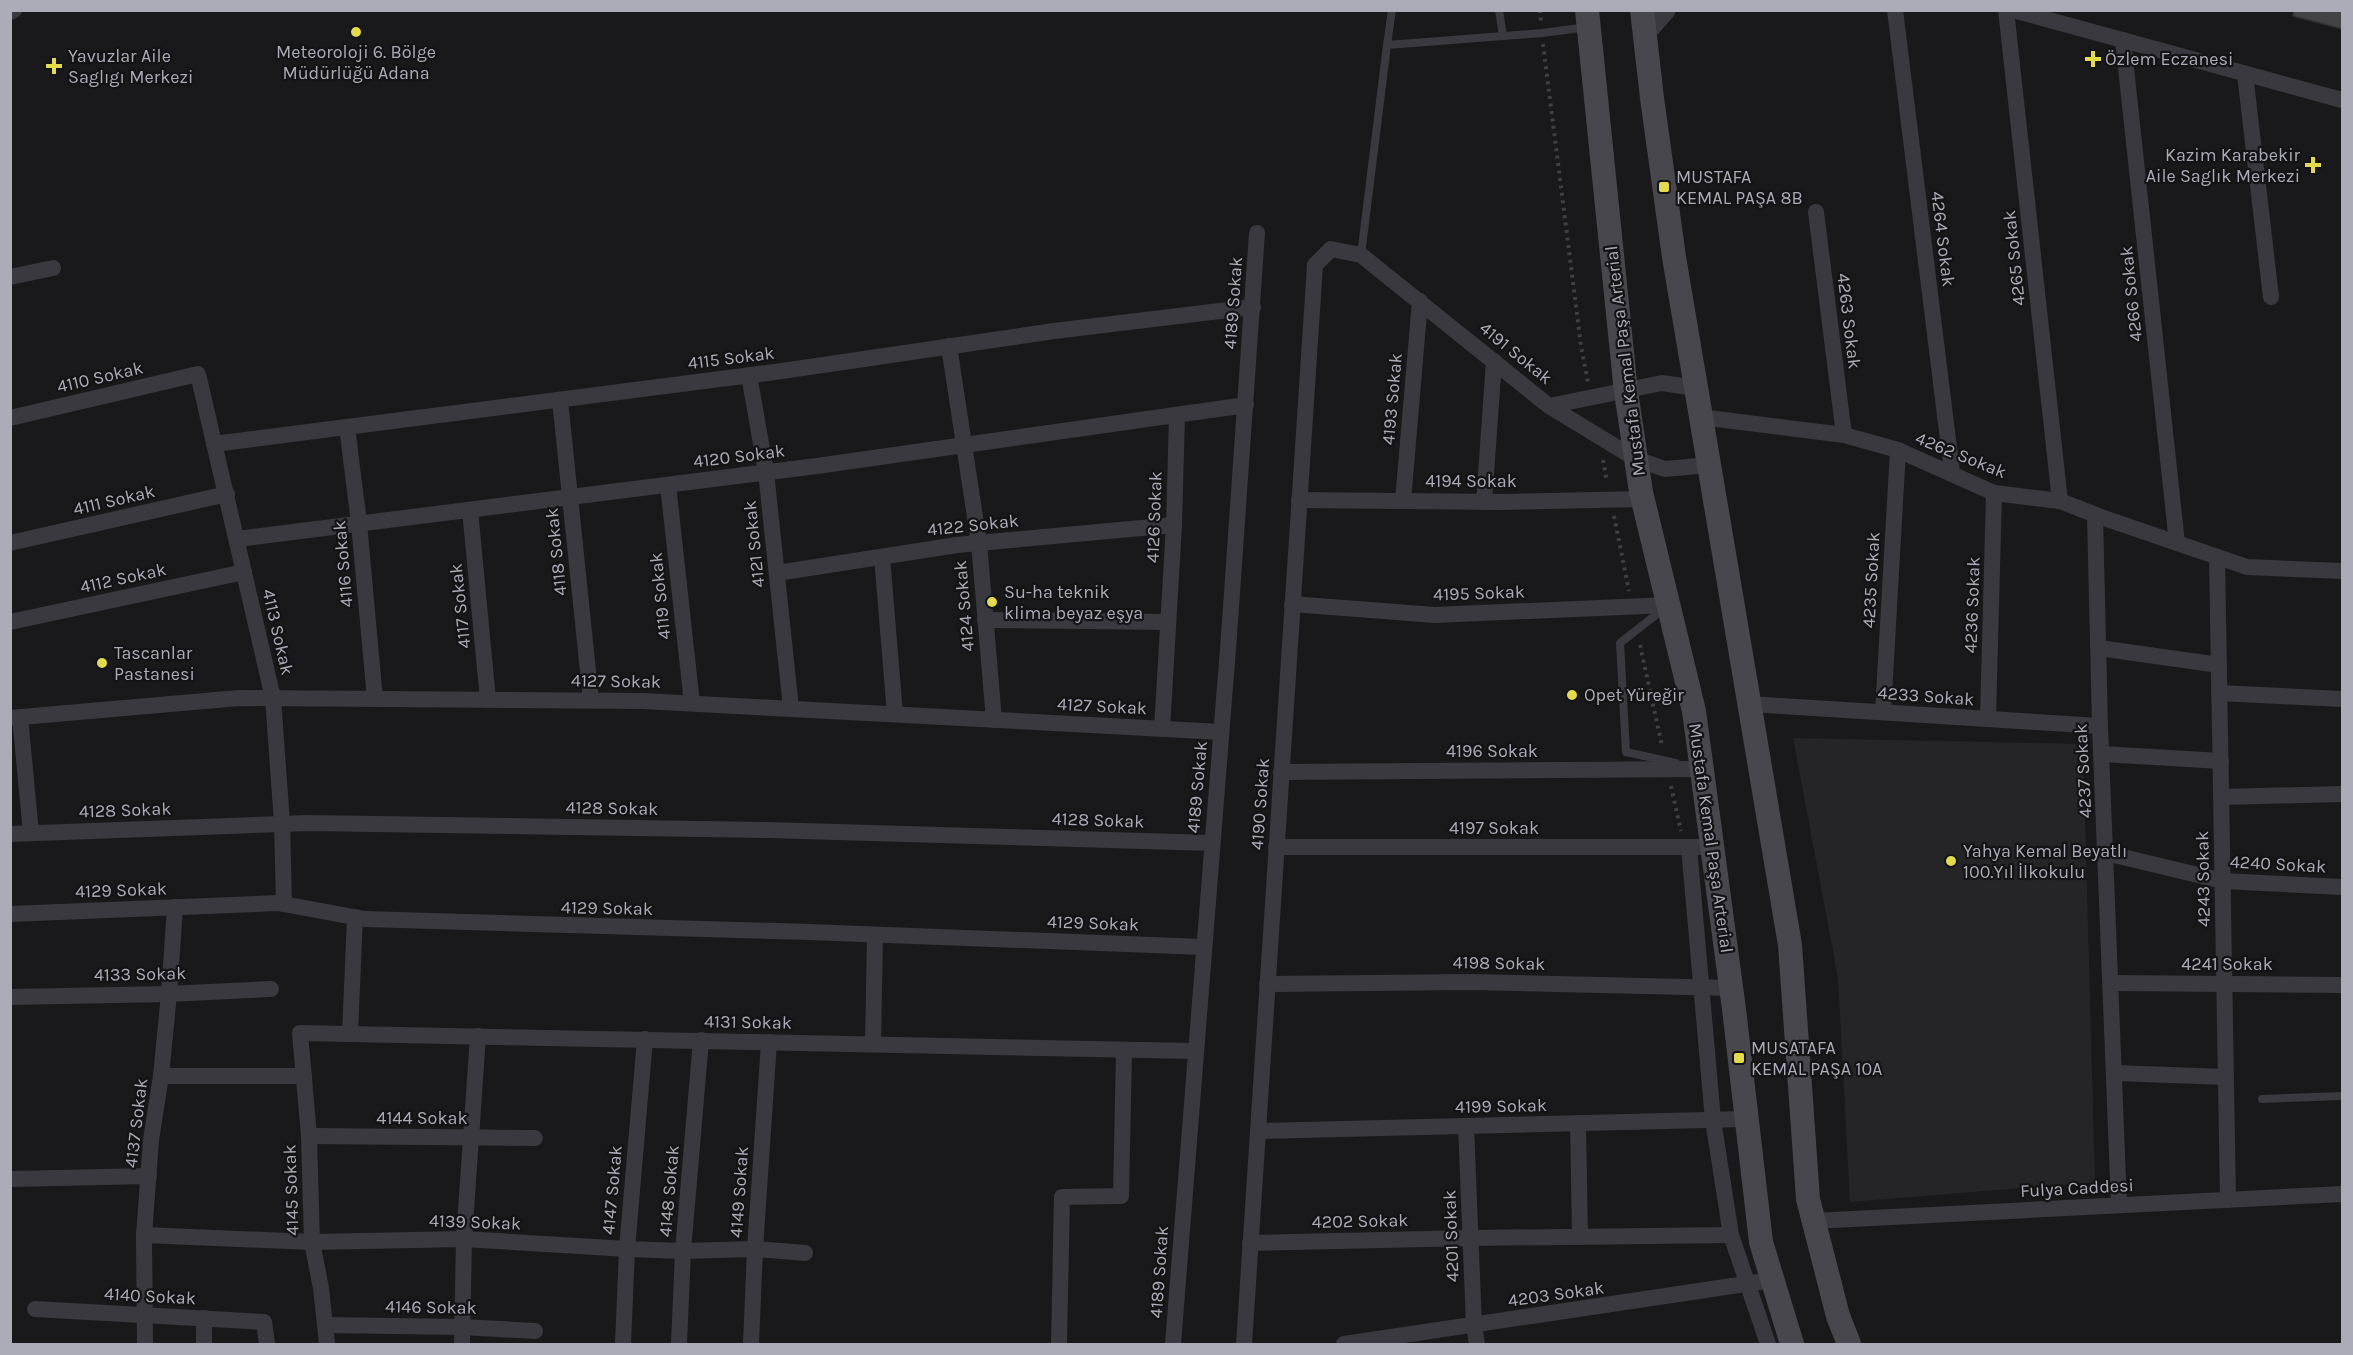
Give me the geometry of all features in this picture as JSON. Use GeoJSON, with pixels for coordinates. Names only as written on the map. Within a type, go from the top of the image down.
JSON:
{"type":"FeatureCollection","features":[{"type":"Feature","properties":{"kind":"main road"},"geometry":{"type":"LineString","coordinates":[[1642,10],[1665,199],[1790,945],[1808,1199],[1838,1316],[1849,1344]]}},
{"type":"Feature","properties":{"kind":"main road","name":"Mustafa Kemal Paşa Arterial"},"geometry":{"type":"LineString","coordinates":[[1587,19],[1626,392],[1642,499],[1694,711],[1702,769],[1695,847],[1731,988],[1761,1242],[1792,1344]]}},
{"type":"Feature","properties":{"kind":"street"},"geometry":{"type":"LineString","coordinates":[[1644,34],[1665,10]]}},
{"type":"Feature","properties":{"kind":"street","name":"4264 Sokak"},"geometry":{"type":"LineString","coordinates":[[1895,10],[1952,472]]}},
{"type":"Feature","properties":{"kind":"street","name":"4265 Sokak"},"geometry":{"type":"LineString","coordinates":[[2006,10],[2060,501]]}},
{"type":"Feature","properties":{"kind":"street"},"geometry":{"type":"LineString","coordinates":[[2013,10],[2343,100]]}},
{"type":"Feature","properties":{"kind":"street","name":"4266 Sokak"},"geometry":{"type":"LineString","coordinates":[[2123,40],[2177,543]]}},
{"type":"Feature","properties":{"kind":"street"},"geometry":{"type":"LineString","coordinates":[[2245,74],[2271,297]]}},
{"type":"Feature","properties":{"kind":"street","name":"4263 Sokak"},"geometry":{"type":"LineString","coordinates":[[1816,212],[1844,435]]}},
{"type":"Feature","properties":{"kind":"street","name":"4189 Sokak"},"geometry":{"type":"LineString","coordinates":[[1173,1344],[1246,405],[1257,233]]}},
{"type":"Feature","properties":{"kind":"street","name":"4191 Sokak"},"geometry":{"type":"LineString","coordinates":[[1315,265],[1332,249],[1360,255],[1549,406],[1636,459],[1665,469],[1709,465]]}},
{"type":"Feature","properties":{"kind":"street","name":"4190 Sokak"},"geometry":{"type":"LineString","coordinates":[[1244,1344],[1315,265]]}},
{"type":"Feature","properties":{"kind":"street"},"geometry":{"type":"LineString","coordinates":[[10,277],[53,268]]}},
{"type":"Feature","properties":{"kind":"street","name":"4193 Sokak"},"geometry":{"type":"LineString","coordinates":[[1403,501],[1420,301]]}},
{"type":"Feature","properties":{"kind":"street","name":"4115 Sokak"},"geometry":{"type":"LineString","coordinates":[[214,444],[749,375],[1054,331],[1253,307]]}},
{"type":"Feature","properties":{"kind":"street","name":"4124 Sokak"},"geometry":{"type":"LineString","coordinates":[[949,346],[979,543],[994,720]]}},
{"type":"Feature","properties":{"kind":"street"},"geometry":{"type":"LineString","coordinates":[[1484,502],[1494,361]]}},
{"type":"Feature","properties":{"kind":"street","name":"4110 Sokak"},"geometry":{"type":"LineString","coordinates":[[10,418],[198,374]]}},
{"type":"Feature","properties":{"kind":"street","name":"4113 Sokak"},"geometry":{"type":"LineString","coordinates":[[198,374],[273,698],[282,823],[284,904]]}},
{"type":"Feature","properties":{"kind":"street","name":"4121 Sokak"},"geometry":{"type":"LineString","coordinates":[[749,375],[766,472],[791,708]]}},
{"type":"Feature","properties":{"kind":"street"},"geometry":{"type":"LineString","coordinates":[[1549,406],[1662,383],[1696,388]]}},
{"type":"Feature","properties":{"kind":"street","name":"4118 Sokak"},"geometry":{"type":"LineString","coordinates":[[560,400],[591,700]]}},
{"type":"Feature","properties":{"kind":"street","name":"4120 Sokak"},"geometry":{"type":"LineString","coordinates":[[237,539],[766,472],[1246,405]]}},
{"type":"Feature","properties":{"kind":"street","name":"4126 Sokak"},"geometry":{"type":"LineString","coordinates":[[1162,729],[1174,525],[1177,415]]}},
{"type":"Feature","properties":{"kind":"street","name":"4262 Sokak"},"geometry":{"type":"LineString","coordinates":[[1701,417],[1844,435],[1898,450],[1952,472],[1994,493],[2060,501],[2247,567],[2343,571]]}},
{"type":"Feature","properties":{"kind":"street","name":"4116 Sokak"},"geometry":{"type":"LineString","coordinates":[[347,427],[359,523],[375,699]]}},
{"type":"Feature","properties":{"kind":"street","name":"4235 Sokak"},"geometry":{"type":"LineString","coordinates":[[1882,712],[1898,450]]}},
{"type":"Feature","properties":{"kind":"street","name":"4119 Sokak"},"geometry":{"type":"LineString","coordinates":[[668,485],[692,703]]}},
{"type":"Feature","properties":{"kind":"street","name":"4236 Sokak"},"geometry":{"type":"LineString","coordinates":[[1988,719],[1994,493]]}},
{"type":"Feature","properties":{"kind":"street","name":"4111 Sokak"},"geometry":{"type":"LineString","coordinates":[[10,543],[227,494]]}},
{"type":"Feature","properties":{"kind":"street","name":"4194 Sokak"},"geometry":{"type":"LineString","coordinates":[[1299,500],[1484,502],[1642,499]]}},
{"type":"Feature","properties":{"kind":"street","name":"4117 Sokak"},"geometry":{"type":"LineString","coordinates":[[470,510],[488,700]]}},
{"type":"Feature","properties":{"kind":"street","name":"4237 Sokak"},"geometry":{"type":"LineString","coordinates":[[2095,515],[2100,726],[2119,1205]]}},
{"type":"Feature","properties":{"kind":"street","name":"4122 Sokak"},"geometry":{"type":"LineString","coordinates":[[777,573],[979,543],[1174,525]]}},
{"type":"Feature","properties":{"kind":"street"},"geometry":{"type":"LineString","coordinates":[[882,556],[895,714]]}},
{"type":"Feature","properties":{"kind":"street","name":"4243 Sokak"},"geometry":{"type":"LineString","coordinates":[[2217,557],[2228,1200]]}},
{"type":"Feature","properties":{"kind":"street","name":"4112 Sokak"},"geometry":{"type":"LineString","coordinates":[[10,622],[244,572]]}},
{"type":"Feature","properties":{"kind":"street","name":"4195 Sokak"},"geometry":{"type":"LineString","coordinates":[[1292,604],[1435,615],[1668,605]]}},
{"type":"Feature","properties":{"kind":"street"},"geometry":{"type":"LineString","coordinates":[[985,620],[1168,622]]}},
{"type":"Feature","properties":{"kind":"street"},"geometry":{"type":"LineString","coordinates":[[2098,648],[2219,665]]}},
{"type":"Feature","properties":{"kind":"street"},"geometry":{"type":"LineString","coordinates":[[2219,693],[2343,699]]}},
{"type":"Feature","properties":{"kind":"street","name":"4127 Sokak"},"geometry":{"type":"LineString","coordinates":[[15,717],[239,698],[591,700],[791,708],[1221,732]]}},
{"type":"Feature","properties":{"kind":"street","name":"4233 Sokak"},"geometry":{"type":"LineString","coordinates":[[1749,704],[2100,726]]}},
{"type":"Feature","properties":{"kind":"street"},"geometry":{"type":"LineString","coordinates":[[15,717],[31,833]]}},
{"type":"Feature","properties":{"kind":"street"},"geometry":{"type":"LineString","coordinates":[[2102,754],[2221,761]]}},
{"type":"Feature","properties":{"kind":"street","name":"4196 Sokak"},"geometry":{"type":"LineString","coordinates":[[1281,772],[1666,765],[1702,769]]}},
{"type":"Feature","properties":{"kind":"street"},"geometry":{"type":"LineString","coordinates":[[2221,797],[2343,794]]}},
{"type":"Feature","properties":{"kind":"street","name":"4128 Sokak"},"geometry":{"type":"LineString","coordinates":[[10,834],[282,823],[768,830],[1212,843]]}},
{"type":"Feature","properties":{"kind":"street","name":"4197 Sokak"},"geometry":{"type":"LineString","coordinates":[[1276,847],[1695,847]]}},
{"type":"Feature","properties":{"kind":"street"},"geometry":{"type":"LineString","coordinates":[[1695,847],[1701,987],[1713,1120],[1731,1235],[1768,1344]]}},
{"type":"Feature","properties":{"kind":"street","name":"4240 Sokak"},"geometry":{"type":"LineString","coordinates":[[2106,853],[2223,881],[2343,887]]}},
{"type":"Feature","properties":{"kind":"street","name":"4129 Sokak"},"geometry":{"type":"LineString","coordinates":[[10,914],[284,904],[355,918],[1204,947]]}},
{"type":"Feature","properties":{"kind":"street","name":"4137 Sokak"},"geometry":{"type":"LineString","coordinates":[[145,1344],[144,1235],[151,1140],[161,1076],[169,994],[175,907]]}},
{"type":"Feature","properties":{"kind":"street"},"geometry":{"type":"LineString","coordinates":[[350,1034],[355,918]]}},
{"type":"Feature","properties":{"kind":"street"},"geometry":{"type":"LineString","coordinates":[[873,1044],[875,935]]}},
{"type":"Feature","properties":{"kind":"street","name":"4198 Sokak"},"geometry":{"type":"LineString","coordinates":[[1267,984],[1471,982],[1731,988]]}},
{"type":"Feature","properties":{"kind":"street","name":"4241 Sokak"},"geometry":{"type":"LineString","coordinates":[[2111,982],[2343,984]]}},
{"type":"Feature","properties":{"kind":"street","name":"4133 Sokak"},"geometry":{"type":"LineString","coordinates":[[10,997],[169,994],[271,989]]}},
{"type":"Feature","properties":{"kind":"street","name":"4131 Sokak"},"geometry":{"type":"LineString","coordinates":[[300,1033],[1195,1052]]}},
{"type":"Feature","properties":{"kind":"street","name":"4145 Sokak"},"geometry":{"type":"LineString","coordinates":[[300,1033],[309,1136],[312,1242],[327,1344]]}},
{"type":"Feature","properties":{"kind":"street"},"geometry":{"type":"LineString","coordinates":[[462,1344],[464,1239],[478,1036]]}},
{"type":"Feature","properties":{"kind":"street","name":"4147 Sokak"},"geometry":{"type":"LineString","coordinates":[[623,1344],[627,1249],[645,1039]]}},
{"type":"Feature","properties":{"kind":"street","name":"4148 Sokak"},"geometry":{"type":"LineString","coordinates":[[679,1344],[683,1251],[701,1041]]}},
{"type":"Feature","properties":{"kind":"street","name":"4149 Sokak"},"geometry":{"type":"LineString","coordinates":[[751,1344],[769,1042]]}},
{"type":"Feature","properties":{"kind":"street"},"geometry":{"type":"LineString","coordinates":[[1059,1344],[1062,1197],[1121,1196],[1124,1050]]}},
{"type":"Feature","properties":{"kind":"street"},"geometry":{"type":"LineString","coordinates":[[2114,1073],[2226,1077]]}},
{"type":"Feature","properties":{"kind":"street"},"geometry":{"type":"LineString","coordinates":[[161,1076],[304,1076]]}},
{"type":"Feature","properties":{"kind":"street","name":"4199 Sokak"},"geometry":{"type":"LineString","coordinates":[[1258,1131],[1746,1119]]}},
{"type":"Feature","properties":{"kind":"street"},"geometry":{"type":"LineString","coordinates":[[1578,1123],[1580,1237]]}},
{"type":"Feature","properties":{"kind":"street","name":"4201 Sokak"},"geometry":{"type":"LineString","coordinates":[[1466,1126],[1474,1325],[1477,1344]]}},
{"type":"Feature","properties":{"kind":"street","name":"4144 Sokak"},"geometry":{"type":"LineString","coordinates":[[309,1136],[535,1138]]}},
{"type":"Feature","properties":{"kind":"street"},"geometry":{"type":"LineString","coordinates":[[10,1179],[149,1176]]}},
{"type":"Feature","properties":{"kind":"street","name":"Fulya Caddesi"},"geometry":{"type":"LineString","coordinates":[[1813,1221],[2343,1194]]}},
{"type":"Feature","properties":{"kind":"street","name":"4139 Sokak"},"geometry":{"type":"LineString","coordinates":[[144,1235],[312,1242],[464,1239],[627,1249],[683,1251],[755,1249],[805,1253]]}},
{"type":"Feature","properties":{"kind":"street","name":"4202 Sokak"},"geometry":{"type":"LineString","coordinates":[[1250,1243],[1731,1235]]}},
{"type":"Feature","properties":{"kind":"street","name":"4203 Sokak"},"geometry":{"type":"LineString","coordinates":[[1344,1344],[1772,1280]]}},
{"type":"Feature","properties":{"kind":"street","name":"4140 Sokak"},"geometry":{"type":"LineString","coordinates":[[35,1309],[264,1322],[267,1344]]}},
{"type":"Feature","properties":{"kind":"street"},"geometry":{"type":"LineString","coordinates":[[204,1318],[204,1344]]}},
{"type":"Feature","properties":{"kind":"street","name":"4146 Sokak"},"geometry":{"type":"LineString","coordinates":[[325,1325],[462,1327],[535,1331]]}},
{"type":"Feature","properties":{"kind":"lane"},"geometry":{"type":"LineString","coordinates":[[1360,255],[1392,10]]}},
{"type":"Feature","properties":{"kind":"lane"},"geometry":{"type":"LineString","coordinates":[[1499,10],[1503,36]]}},
{"type":"Feature","properties":{"kind":"lane"},"geometry":{"type":"LineString","coordinates":[[1387,45],[1542,33],[1587,19]]}},
{"type":"Feature","properties":{"kind":"lane"},"geometry":{"type":"LineString","coordinates":[[1666,765],[1626,752],[1620,643],[1668,605]]}},
{"type":"Feature","properties":{"kind":"lane"},"geometry":{"type":"LineString","coordinates":[[2262,1099],[2343,1096]]}},
{"type":"Feature","properties":{"kind":"path"},"geometry":{"type":"LineString","coordinates":[[1540,10],[1581,346],[1592,399]]}},
{"type":"Feature","properties":{"kind":"path"},"geometry":{"type":"LineString","coordinates":[[1599,436],[1632,606]]}},
{"type":"Feature","properties":{"kind":"path"},"geometry":{"type":"LineString","coordinates":[[1637,630],[1666,765],[1695,847]]}},
{"type":"Feature","properties":{"kind":"shaded area","name":"Yahya Kemal Beyatlı 100.Yıl İlkokulu"},"geometry":{"type":"Polygon","coordinates":[[[1793,738],[2083,744],[2095,1182],[1850,1202],[1838,978],[1793,738]]]}},
{"type":"Feature","properties":{"kind":"building"},"geometry":{"type":"Polygon","coordinates":[[[2294,10],[2343,10],[2343,29],[2293,16],[2294,10]]]}},
{"type":"Feature","properties":{"kind":"place","name":"Meteoroloji 6. Bölge Müdürlüğü Adana"},"geometry":{"type":"Point","coordinates":[356,32]}},
{"type":"Feature","properties":{"kind":"place","name":"Özlem Eczanesi"},"geometry":{"type":"Point","coordinates":[2093,59]}},
{"type":"Feature","properties":{"kind":"place","name":"Yavuzlar Aile Saglıgı Merkezi"},"geometry":{"type":"Point","coordinates":[54,66]}},
{"type":"Feature","properties":{"kind":"place","name":"Kazim Karabekir Aile Saglık Merkezi"},"geometry":{"type":"Point","coordinates":[2313,165]}},
{"type":"Feature","properties":{"kind":"place","name":"MUSTAFA KEMAL PAŞA 8B"},"geometry":{"type":"Point","coordinates":[1664,187]}},
{"type":"Feature","properties":{"kind":"place","name":"Su-ha teknik klima beyaz eşya"},"geometry":{"type":"Point","coordinates":[992,602]}},
{"type":"Feature","properties":{"kind":"place","name":"Tascanlar Pastanesi"},"geometry":{"type":"Point","coordinates":[102,663]}},
{"type":"Feature","properties":{"kind":"place","name":"Opet Yüreğir"},"geometry":{"type":"Point","coordinates":[1572,695]}},
{"type":"Feature","properties":{"kind":"place","name":"Yahya Kemal Beyatlı 100.Yıl İlkokulu"},"geometry":{"type":"Point","coordinates":[1951,861]}},
{"type":"Feature","properties":{"kind":"place","name":"MUSATAFA KEMAL PAŞA 10A"},"geometry":{"type":"Point","coordinates":[1739,1058]}}]}
